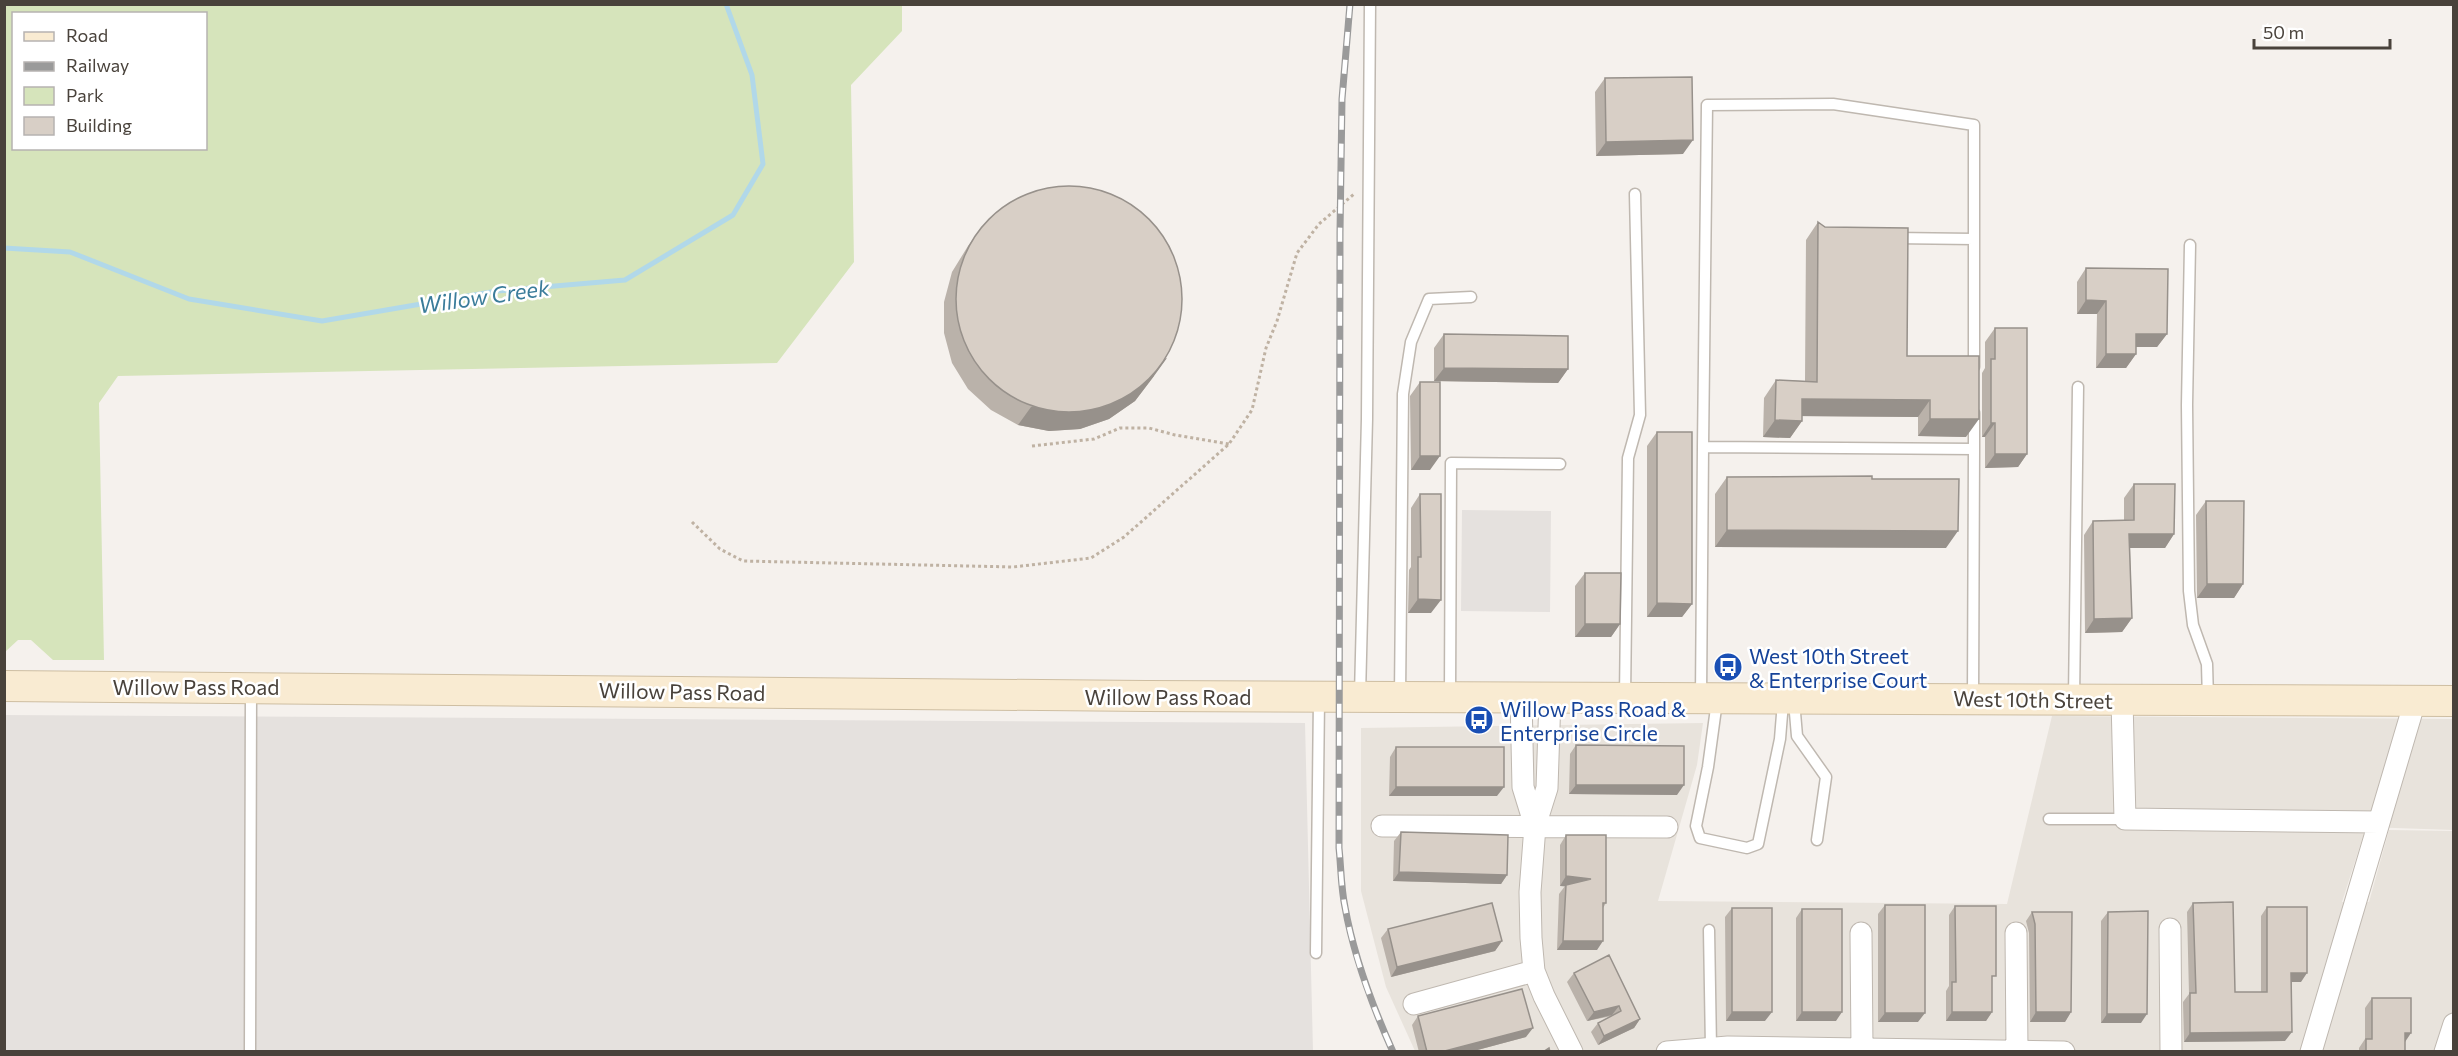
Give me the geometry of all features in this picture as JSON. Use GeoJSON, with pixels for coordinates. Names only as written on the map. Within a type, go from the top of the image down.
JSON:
{"type":"FeatureCollection","features":[{"type":"Feature","properties":{"kind":"main road","name":"Willow Pass Road"},"geometry":{"type":"LineString","coordinates":[[4,686],[251,686],[1146,696],[1360,696]]}},
{"type":"Feature","properties":{"kind":"main road","name":"West 10th Street"},"geometry":{"type":"LineString","coordinates":[[1360,696],[2454,701]]}},
{"type":"Feature","properties":{"kind":"street"},"geometry":{"type":"LineString","coordinates":[[1535,697],[1523,787],[1535,826]]}},
{"type":"Feature","properties":{"kind":"street"},"geometry":{"type":"LineString","coordinates":[[1535,697],[1547,788],[1535,826],[1530,892],[1534,971],[1572,1052]]}},
{"type":"Feature","properties":{"kind":"street"},"geometry":{"type":"LineString","coordinates":[[2122,700],[2125,819],[2379,822]]}},
{"type":"Feature","properties":{"kind":"street"},"geometry":{"type":"LineString","coordinates":[[2311,1052],[2415,701]]}},
{"type":"Feature","properties":{"kind":"street"},"geometry":{"type":"LineString","coordinates":[[1382,826],[1667,826]]}},
{"type":"Feature","properties":{"kind":"street"},"geometry":{"type":"LineString","coordinates":[[2170,929],[2171,1052]]}},
{"type":"Feature","properties":{"kind":"street"},"geometry":{"type":"LineString","coordinates":[[1861,933],[1862,1049]]}},
{"type":"Feature","properties":{"kind":"street"},"geometry":{"type":"LineString","coordinates":[[2016,933],[2017,1051]]}},
{"type":"Feature","properties":{"kind":"street"},"geometry":{"type":"LineString","coordinates":[[1414,1004],[1534,971]]}},
{"type":"Feature","properties":{"kind":"street"},"geometry":{"type":"LineString","coordinates":[[2445,1052],[2454,1024]]}},
{"type":"Feature","properties":{"kind":"street"},"geometry":{"type":"LineString","coordinates":[[1667,1052],[1711,1048],[2064,1052]]}},
{"type":"Feature","properties":{"kind":"lane"},"geometry":{"type":"LineString","coordinates":[[1360,696],[1367,419],[1370,4]]}},
{"type":"Feature","properties":{"kind":"lane"},"geometry":{"type":"LineString","coordinates":[[1788,698],[1758,844],[1747,848],[1700,838],[1696,826],[1708,767],[1709,698],[1703,447],[1707,105],[1833,104],[1974,125],[1974,379]]}},
{"type":"Feature","properties":{"kind":"lane"},"geometry":{"type":"LineString","coordinates":[[1625,697],[1628,458],[1640,415],[1635,194]]}},
{"type":"Feature","properties":{"kind":"lane"},"geometry":{"type":"LineString","coordinates":[[1879,238],[1974,239]]}},
{"type":"Feature","properties":{"kind":"lane"},"geometry":{"type":"LineString","coordinates":[[2190,245],[2187,405],[2189,591],[2193,626],[2207,664],[2208,700]]}},
{"type":"Feature","properties":{"kind":"lane"},"geometry":{"type":"LineString","coordinates":[[1400,696],[1404,394],[1411,342],[1429,299],[1471,297]]}},
{"type":"Feature","properties":{"kind":"lane"},"geometry":{"type":"LineString","coordinates":[[2074,699],[2078,387]]}},
{"type":"Feature","properties":{"kind":"lane"},"geometry":{"type":"LineString","coordinates":[[1973,699],[1974,402]]}},
{"type":"Feature","properties":{"kind":"lane"},"geometry":{"type":"LineString","coordinates":[[1703,447],[1974,449]]}},
{"type":"Feature","properties":{"kind":"lane"},"geometry":{"type":"LineString","coordinates":[[1450,696],[1451,464],[1560,464]]}},
{"type":"Feature","properties":{"kind":"lane"},"geometry":{"type":"LineString","coordinates":[[250,1052],[251,686]]}},
{"type":"Feature","properties":{"kind":"lane"},"geometry":{"type":"LineString","coordinates":[[1316,953],[1319,696]]}},
{"type":"Feature","properties":{"kind":"lane"},"geometry":{"type":"LineString","coordinates":[[1788,698],[1797,736],[1826,777],[1817,840]]}},
{"type":"Feature","properties":{"kind":"lane"},"geometry":{"type":"LineString","coordinates":[[2049,819],[2125,819]]}},
{"type":"Feature","properties":{"kind":"lane"},"geometry":{"type":"LineString","coordinates":[[1709,930],[1711,1048]]}},
{"type":"Feature","properties":{"kind":"path"},"geometry":{"type":"LineString","coordinates":[[693,522],[720,549],[743,561],[1013,567],[1091,558],[1124,537],[1229,444],[1252,410],[1266,348],[1277,321],[1298,253],[1318,224],[1369,182]]}},
{"type":"Feature","properties":{"kind":"path"},"geometry":{"type":"LineString","coordinates":[[1032,446],[1094,439],[1120,428],[1149,428],[1229,444]]}},
{"type":"Feature","properties":{"kind":"shaded area"},"geometry":{"type":"Polygon","coordinates":[[[1462,510],[1551,511],[1550,612],[1461,611],[1462,510]]]}},
{"type":"Feature","properties":{"kind":"shaded area"},"geometry":{"type":"Polygon","coordinates":[[[5,715],[1305,723],[1313,1051],[5,1052],[5,715]]]}},
{"type":"Feature","properties":{"kind":"shaded area"},"geometry":{"type":"Polygon","coordinates":[[[2052,716],[2453,719],[2453,830],[2366,827],[2342,902],[2369,902],[2389,830],[2453,831],[2453,1051],[1415,1051],[1386,987],[1361,891],[1361,728],[1703,723],[1697,765],[1658,901],[2007,904],[2052,716]]]}},
{"type":"Feature","properties":{"kind":"green space"},"geometry":{"type":"Polygon","coordinates":[[[5,4],[902,4],[902,31],[851,85],[854,262],[777,363],[118,376],[99,403],[104,660],[53,660],[31,640],[18,640],[5,652],[5,4]]]}},
{"type":"Feature","properties":{"kind":"building"},"geometry":{"type":"Polygon","coordinates":[[[1692,77],[1693,140],[1606,142],[1605,78],[1692,77]]]}},
{"type":"Feature","properties":{"kind":"building"},"geometry":{"type":"Polygon","coordinates":[[[1058,186],[1080,186],[1112,194],[1122,199],[1141,211],[1157,227],[1174,256],[1180,277],[1182,299],[1180,321],[1174,342],[1157,371],[1141,387],[1112,404],[1080,412],[1058,412],[1026,404],[1016,399],[997,387],[981,371],[964,342],[956,310],[956,288],[964,256],[969,246],[981,227],[997,211],[1026,194],[1058,186]]]}},
{"type":"Feature","properties":{"kind":"building"},"geometry":{"type":"Polygon","coordinates":[[[1818,222],[1825,227],[1908,228],[1907,356],[1979,356],[1979,419],[1930,419],[1930,400],[1802,399],[1802,421],[1775,420],[1776,380],[1817,382],[1818,222]]]}},
{"type":"Feature","properties":{"kind":"building"},"geometry":{"type":"Polygon","coordinates":[[[2086,268],[2168,269],[2167,334],[2136,334],[2136,354],[2106,354],[2106,301],[2086,300],[2086,268]]]}},
{"type":"Feature","properties":{"kind":"building"},"geometry":{"type":"Polygon","coordinates":[[[1995,328],[2027,328],[2027,454],[1995,454],[1995,423],[1991,423],[1991,359],[1995,359],[1995,328]]]}},
{"type":"Feature","properties":{"kind":"building"},"geometry":{"type":"Polygon","coordinates":[[[1444,334],[1568,336],[1568,369],[1444,368],[1444,334]]]}},
{"type":"Feature","properties":{"kind":"building"},"geometry":{"type":"Polygon","coordinates":[[[1420,382],[1440,382],[1440,456],[1420,456],[1420,382]]]}},
{"type":"Feature","properties":{"kind":"building"},"geometry":{"type":"Polygon","coordinates":[[[1657,432],[1692,432],[1692,604],[1657,603],[1657,432]]]}},
{"type":"Feature","properties":{"kind":"building"},"geometry":{"type":"Polygon","coordinates":[[[1872,476],[1872,479],[1959,479],[1958,531],[1727,530],[1727,477],[1872,476]]]}},
{"type":"Feature","properties":{"kind":"building"},"geometry":{"type":"Polygon","coordinates":[[[2134,484],[2175,484],[2174,534],[2129,534],[2132,618],[2094,619],[2093,521],[2134,520],[2134,484]]]}},
{"type":"Feature","properties":{"kind":"building"},"geometry":{"type":"Polygon","coordinates":[[[1420,494],[1441,494],[1441,600],[1418,599],[1418,557],[1421,557],[1420,494]]]}},
{"type":"Feature","properties":{"kind":"building"},"geometry":{"type":"Polygon","coordinates":[[[2206,501],[2244,501],[2243,584],[2207,584],[2206,501]]]}},
{"type":"Feature","properties":{"kind":"building"},"geometry":{"type":"Polygon","coordinates":[[[1585,573],[1621,573],[1620,624],[1585,624],[1585,573]]]}},
{"type":"Feature","properties":{"kind":"building"},"geometry":{"type":"Polygon","coordinates":[[[1576,745],[1684,746],[1684,785],[1576,785],[1576,745]]]}},
{"type":"Feature","properties":{"kind":"building"},"geometry":{"type":"Polygon","coordinates":[[[1396,747],[1504,747],[1504,787],[1396,787],[1396,747]]]}},
{"type":"Feature","properties":{"kind":"building"},"geometry":{"type":"Polygon","coordinates":[[[1401,832],[1508,835],[1507,875],[1399,872],[1401,832]]]}},
{"type":"Feature","properties":{"kind":"building"},"geometry":{"type":"Polygon","coordinates":[[[1566,835],[1606,835],[1606,903],[1603,903],[1603,941],[1563,941],[1566,885],[1591,879],[1566,876],[1566,835]]]}},
{"type":"Feature","properties":{"kind":"building"},"geometry":{"type":"Polygon","coordinates":[[[2233,902],[2235,992],[2267,992],[2267,907],[2307,907],[2307,973],[2291,973],[2292,1032],[2190,1033],[2190,993],[2196,993],[2193,903],[2233,902]]]}},
{"type":"Feature","properties":{"kind":"building"},"geometry":{"type":"Polygon","coordinates":[[[1492,903],[1502,941],[1397,967],[1388,929],[1492,903]]]}},
{"type":"Feature","properties":{"kind":"building"},"geometry":{"type":"Polygon","coordinates":[[[1885,905],[1925,905],[1925,1013],[1885,1013],[1885,905]]]}},
{"type":"Feature","properties":{"kind":"building"},"geometry":{"type":"Polygon","coordinates":[[[1955,906],[1996,906],[1996,976],[1992,976],[1992,1012],[1952,1012],[1952,982],[1956,982],[1955,906]]]}},
{"type":"Feature","properties":{"kind":"building"},"geometry":{"type":"Polygon","coordinates":[[[1732,908],[1772,908],[1772,1012],[1732,1012],[1732,908]]]}},
{"type":"Feature","properties":{"kind":"building"},"geometry":{"type":"Polygon","coordinates":[[[1802,909],[1842,909],[1842,1012],[1802,1012],[1802,909]]]}},
{"type":"Feature","properties":{"kind":"building"},"geometry":{"type":"Polygon","coordinates":[[[2148,911],[2147,1014],[2107,1014],[2108,912],[2148,911]]]}},
{"type":"Feature","properties":{"kind":"building"},"geometry":{"type":"Polygon","coordinates":[[[2032,912],[2072,912],[2071,1012],[2036,1012],[2035,924],[2032,912]]]}},
{"type":"Feature","properties":{"kind":"building"},"geometry":{"type":"Polygon","coordinates":[[[1609,955],[1640,1019],[1604,1036],[1598,1023],[1621,1011],[1619,1006],[1594,1012],[1574,973],[1609,955]]]}},
{"type":"Feature","properties":{"kind":"building"},"geometry":{"type":"Polygon","coordinates":[[[1522,989],[1533,1028],[1441,1052],[1427,1052],[1418,1016],[1522,989]]]}},
{"type":"Feature","properties":{"kind":"building"},"geometry":{"type":"Polygon","coordinates":[[[2372,998],[2411,998],[2411,1033],[2405,1033],[2405,1052],[2366,1052],[2366,1039],[2372,1039],[2372,998]]]}},
{"type":"Feature","properties":{"kind":"waterway","name":"Willow Creek"},"geometry":{"type":"LineString","coordinates":[[4,248],[70,252],[189,299],[322,321],[497,291],[625,280],[733,215],[763,164],[752,75],[726,4]]}},
{"type":"Feature","properties":{"kind":"railway"},"geometry":{"type":"LineString","coordinates":[[1350,4],[1342,99],[1340,232],[1339,848],[1344,900],[1353,945],[1371,999],[1393,1052]]}},
{"type":"Feature","properties":{"kind":"place","name":"West 10th Street & Enterprise Court"},"geometry":{"type":"Point","coordinates":[1728,667]}},
{"type":"Feature","properties":{"kind":"place","name":"Willow Pass Road & Enterprise Circle"},"geometry":{"type":"Point","coordinates":[1479,720]}}]}
